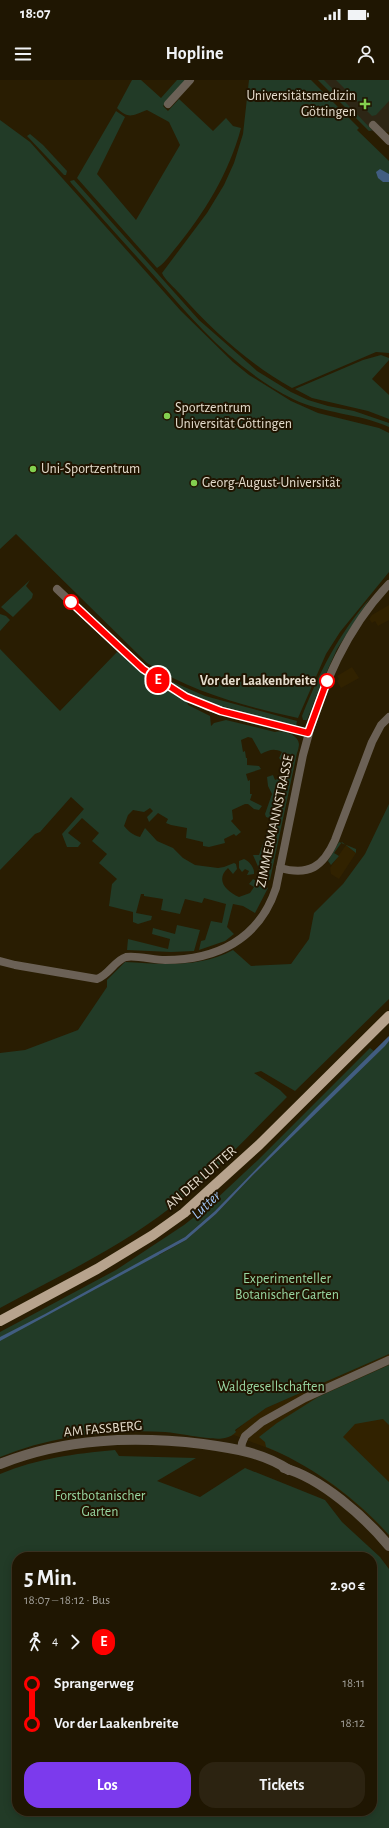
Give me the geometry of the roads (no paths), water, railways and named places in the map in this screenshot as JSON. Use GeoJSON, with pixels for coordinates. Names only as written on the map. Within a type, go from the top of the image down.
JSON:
{"type":"FeatureCollection","features":[{"type":"Feature","properties":{"kind":"main road","name":"AN DER LUTTER"},"geometry":{"type":"LineString","coordinates":[[0,1321],[124,1254],[184,1213],[259,1145],[389,1016]]}},
{"type":"Feature","properties":{"kind":"street"},"geometry":{"type":"LineString","coordinates":[[168,104],[190,80]]}},
{"type":"Feature","properties":{"kind":"street"},"geometry":{"type":"LineString","coordinates":[[373,125],[389,141]]}},
{"type":"Feature","properties":{"kind":"street","name":"ZIMMERMANNSTRASSE"},"geometry":{"type":"LineString","coordinates":[[0,960],[15,965],[94,979],[106,974],[118,961],[125,958],[188,960],[214,954],[233,944],[254,926],[270,901],[276,888],[308,733],[325,685],[342,649],[357,625],[389,584]]}},
{"type":"Feature","properties":{"kind":"street"},"geometry":{"type":"LineString","coordinates":[[57,589],[143,669],[186,697],[221,711],[308,733]]}},
{"type":"Feature","properties":{"kind":"street"},"geometry":{"type":"LineString","coordinates":[[280,868],[294,872],[310,870],[318,865],[327,855],[335,840],[372,742],[381,726],[389,717]]}},
{"type":"Feature","properties":{"kind":"street"},"geometry":{"type":"LineString","coordinates":[[240,1451],[253,1434],[274,1416],[305,1398],[389,1360]]}},
{"type":"Feature","properties":{"kind":"street","name":"AM FASSBERG"},"geometry":{"type":"LineString","coordinates":[[0,1464],[56,1447],[95,1441],[154,1439],[210,1445],[240,1451],[289,1470],[318,1484],[340,1499],[362,1517],[389,1546]]}},
{"type":"Feature","properties":{"kind":"water"},"geometry":{"type":"Polygon","coordinates":[[[380,169],[389,174],[389,182],[383,182],[378,178],[376,172],[380,169]]]}},
{"type":"Feature","properties":{"kind":"water"},"geometry":{"type":"Polygon","coordinates":[[[389,1036],[389,1041],[385,1046],[252,1176],[216,1214],[186,1240],[0,1341],[0,1337],[185,1237],[215,1211],[389,1036]]]}},
{"type":"Feature","properties":{"kind":"place","name":"Universitätsmedizin Göttingen"},"geometry":{"type":"Point","coordinates":[365,104]}},
{"type":"Feature","properties":{"kind":"place","name":"Sportzentrum Universität Göttingen"},"geometry":{"type":"Point","coordinates":[167,416]}},
{"type":"Feature","properties":{"kind":"place","name":"Uni-Sportzentrum"},"geometry":{"type":"Point","coordinates":[33,469]}},
{"type":"Feature","properties":{"kind":"place","name":"Georg-August-Universität"},"geometry":{"type":"Point","coordinates":[194,483]}},
{"type":"Feature","properties":{"kind":"place","name":"Vor der Laakenbreite"},"geometry":{"type":"Point","coordinates":[327,681]}},
{"type":"Feature","properties":{"kind":"water label","name":"Lutter"},"geometry":{"type":"Point","coordinates":[206,1205]}},
{"type":"Feature","properties":{"kind":"park label","name":"Experimenteller Botanischer Garten"},"geometry":{"type":"Point","coordinates":[287,1288]}},
{"type":"Feature","properties":{"kind":"park label","name":"Waldgesellschaften"},"geometry":{"type":"Point","coordinates":[271,1387]}},
{"type":"Feature","properties":{"kind":"park label","name":"Forstbotanischer Garten"},"geometry":{"type":"Point","coordinates":[100,1504]}}]}
